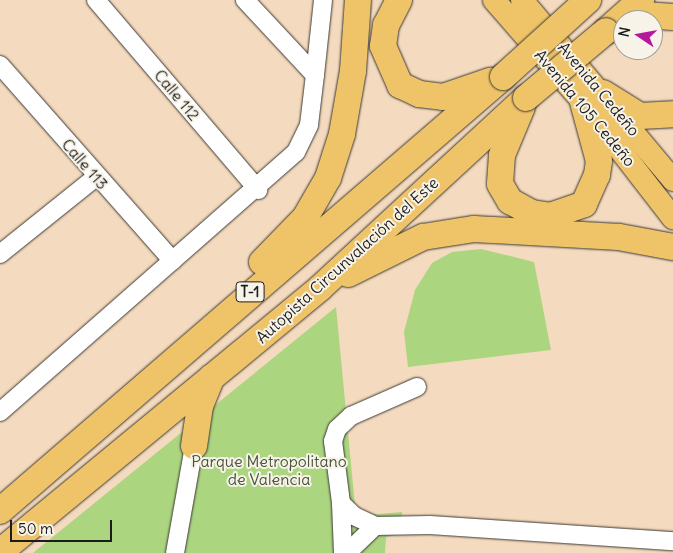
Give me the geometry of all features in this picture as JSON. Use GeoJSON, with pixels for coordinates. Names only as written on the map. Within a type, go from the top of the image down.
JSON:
{"type":"FeatureCollection","features":[{"type":"Feature","properties":{"kind":"highway"},"geometry":{"type":"LineString","coordinates":[[175,356],[305,218],[328,178],[352,80],[358,0]]}},
{"type":"Feature","properties":{"kind":"highway"},"geometry":{"type":"LineString","coordinates":[[399,0],[386,25],[383,46],[400,85],[419,94],[443,97],[503,77]]}},
{"type":"Feature","properties":{"kind":"highway","name":"T-1"},"geometry":{"type":"LineString","coordinates":[[0,511],[175,356],[503,77],[588,0]]}},
{"type":"Feature","properties":{"kind":"highway","name":"Autopista Circunvalación del Este"},"geometry":{"type":"LineString","coordinates":[[631,10],[641,0]]}},
{"type":"Feature","properties":{"kind":"highway","name":"Autopista Circunvalación del Este"},"geometry":{"type":"LineString","coordinates":[[0,552],[320,288],[526,98],[613,28]]}},
{"type":"Feature","properties":{"kind":"highway"},"geometry":{"type":"LineString","coordinates":[[526,98],[502,155],[500,184],[510,202],[532,213],[550,216],[584,204],[594,183],[599,161],[593,97],[640,116],[673,114]]}},
{"type":"Feature","properties":{"kind":"highway"},"geometry":{"type":"LineString","coordinates":[[320,288],[423,237],[474,229],[619,237],[673,247]]}},
{"type":"Feature","properties":{"kind":"highway"},"geometry":{"type":"LineString","coordinates":[[194,446],[200,406],[212,377]]}},
{"type":"Feature","properties":{"kind":"highway"},"geometry":{"type":"LineString","coordinates":[[154,425],[180,426],[194,446]]}},
{"type":"Feature","properties":{"kind":"main road","name":"Avenida 105 Cedeño"},"geometry":{"type":"LineString","coordinates":[[494,0],[593,97],[673,218]]}},
{"type":"Feature","properties":{"kind":"main road","name":"Avenida Cedeño"},"geometry":{"type":"LineString","coordinates":[[522,0],[593,97],[673,180]]}},
{"type":"Feature","properties":{"kind":"street","name":"Calle 112"},"geometry":{"type":"LineString","coordinates":[[96,0],[258,190]]}},
{"type":"Feature","properties":{"kind":"street"},"geometry":{"type":"LineString","coordinates":[[245,0],[315,75]]}},
{"type":"Feature","properties":{"kind":"street"},"geometry":{"type":"LineString","coordinates":[[0,412],[173,261],[258,190],[296,152],[309,125],[323,0]]}},
{"type":"Feature","properties":{"kind":"street","name":"Calle 113"},"geometry":{"type":"LineString","coordinates":[[0,65],[96,177],[173,261]]}},
{"type":"Feature","properties":{"kind":"street"},"geometry":{"type":"LineString","coordinates":[[2,248],[96,177]]}},
{"type":"Feature","properties":{"kind":"street"},"geometry":{"type":"LineString","coordinates":[[342,553],[341,504],[333,441],[337,429],[351,416],[417,387]]}},
{"type":"Feature","properties":{"kind":"street"},"geometry":{"type":"LineString","coordinates":[[175,553],[194,446]]}},
{"type":"Feature","properties":{"kind":"street"},"geometry":{"type":"LineString","coordinates":[[341,504],[375,526],[430,525],[673,541]]}},
{"type":"Feature","properties":{"kind":"street"},"geometry":{"type":"LineString","coordinates":[[347,553],[375,526]]}},
{"type":"Feature","properties":{"kind":"green space"},"geometry":{"type":"Polygon","coordinates":[[[481,249],[534,262],[551,350],[408,367],[404,332],[415,290],[432,263],[452,252],[481,249]]]}},
{"type":"Feature","properties":{"kind":"green space","name":"Parque Metropolitano de Valencia"},"geometry":{"type":"Polygon","coordinates":[[[336,307],[356,516],[402,512],[401,534],[386,537],[385,553],[33,553],[336,307]]]}}]}
